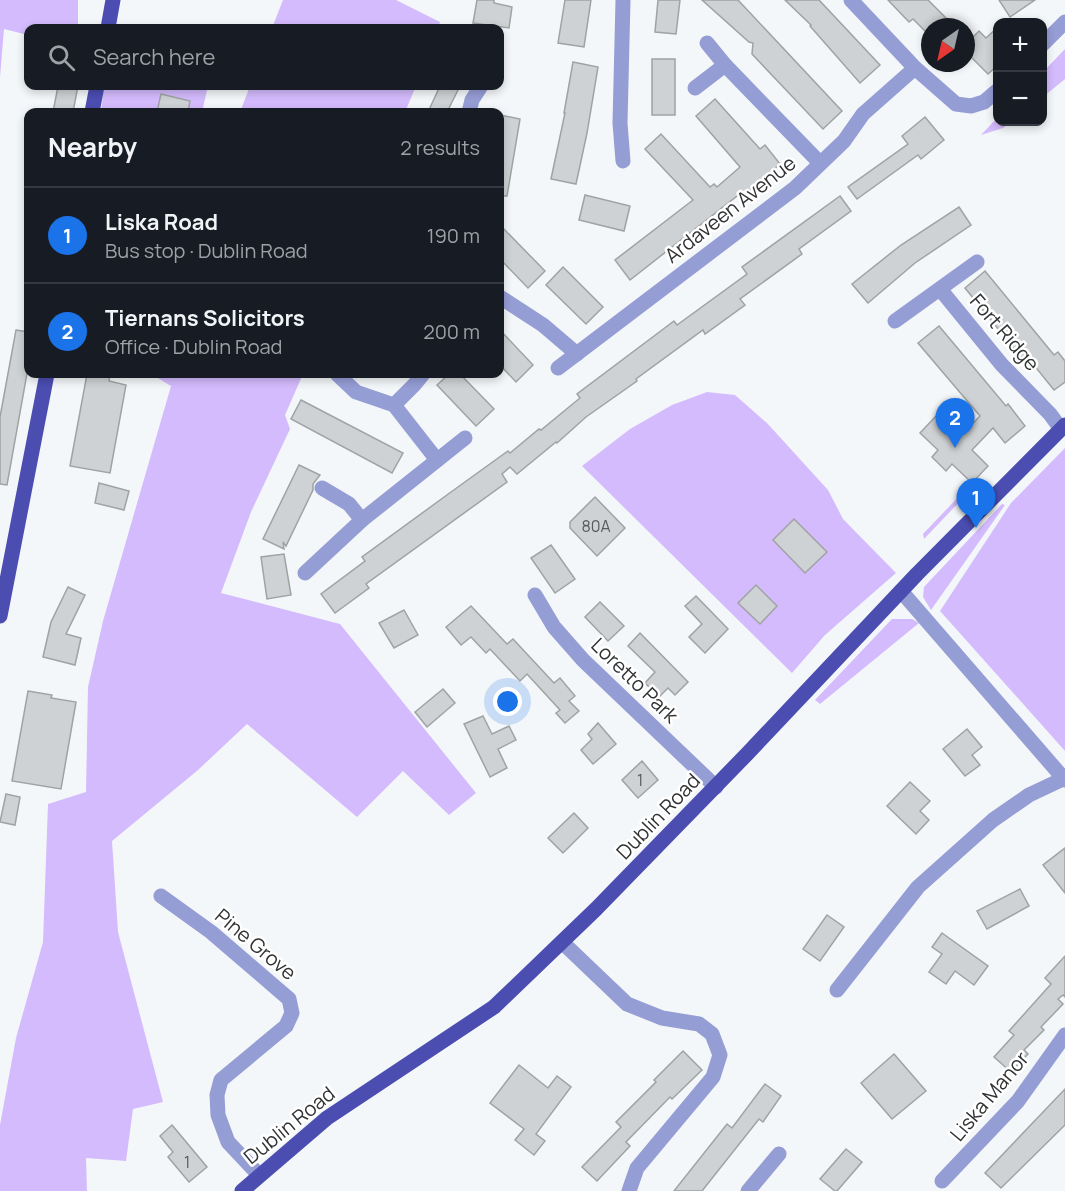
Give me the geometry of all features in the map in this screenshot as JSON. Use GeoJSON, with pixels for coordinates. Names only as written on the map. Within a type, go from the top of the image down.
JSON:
{"type":"FeatureCollection","features":[{"type":"Feature","properties":{"kind":"main road"},"geometry":{"type":"LineString","coordinates":[[109,24],[112,0]]}},
{"type":"Feature","properties":{"kind":"main road"},"geometry":{"type":"LineString","coordinates":[[94,108],[96,90]]}},
{"type":"Feature","properties":{"kind":"main road"},"geometry":{"type":"LineString","coordinates":[[0,616],[46,378]]}},
{"type":"Feature","properties":{"kind":"main road","name":"Dublin Road"},"geometry":{"type":"LineString","coordinates":[[242,1191],[327,1118],[494,1006],[562,942],[716,787],[901,591],[1063,427]]}},
{"type":"Feature","properties":{"kind":"street"},"geometry":{"type":"LineString","coordinates":[[622,0],[620,123],[623,161]]}},
{"type":"Feature","properties":{"kind":"street"},"geometry":{"type":"LineString","coordinates":[[851,0],[915,68],[956,104],[971,106],[984,102],[993,94]]}},
{"type":"Feature","properties":{"kind":"street"},"geometry":{"type":"LineString","coordinates":[[1047,40],[1065,22]]}},
{"type":"Feature","properties":{"kind":"street"},"geometry":{"type":"LineString","coordinates":[[707,43],[725,65],[820,163]]}},
{"type":"Feature","properties":{"kind":"street"},"geometry":{"type":"LineString","coordinates":[[695,88],[725,65]]}},
{"type":"Feature","properties":{"kind":"street","name":"Ardaveen Avenue"},"geometry":{"type":"LineString","coordinates":[[558,368],[795,188],[844,141],[863,114],[915,68]]}},
{"type":"Feature","properties":{"kind":"street"},"geometry":{"type":"LineString","coordinates":[[470,108],[478,90]]}},
{"type":"Feature","properties":{"kind":"street","name":"Fort Ridge"},"geometry":{"type":"LineString","coordinates":[[895,321],[977,262]]}},
{"type":"Feature","properties":{"kind":"street","name":"Fort Ridge"},"geometry":{"type":"LineString","coordinates":[[940,289],[1002,365],[1063,427]]}},
{"type":"Feature","properties":{"kind":"street"},"geometry":{"type":"LineString","coordinates":[[504,300],[543,326],[577,354]]}},
{"type":"Feature","properties":{"kind":"street"},"geometry":{"type":"LineString","coordinates":[[341,378],[356,392],[394,405],[437,460]]}},
{"type":"Feature","properties":{"kind":"street"},"geometry":{"type":"LineString","coordinates":[[394,405],[420,378]]}},
{"type":"Feature","properties":{"kind":"street"},"geometry":{"type":"LineString","coordinates":[[305,573],[362,520],[465,438]]}},
{"type":"Feature","properties":{"kind":"street"},"geometry":{"type":"LineString","coordinates":[[322,488],[349,504],[362,520]]}},
{"type":"Feature","properties":{"kind":"street"},"geometry":{"type":"LineString","coordinates":[[837,990],[918,887],[993,820],[1029,795],[1064,780],[901,591]]}},
{"type":"Feature","properties":{"kind":"street","name":"Loretto Park"},"geometry":{"type":"LineString","coordinates":[[535,595],[554,627],[582,660],[716,787]]}},
{"type":"Feature","properties":{"kind":"street","name":"Pine Grove"},"geometry":{"type":"LineString","coordinates":[[161,896],[211,932],[289,999],[292,1013],[286,1026],[221,1080],[217,1095],[218,1115],[228,1142],[259,1175]]}},
{"type":"Feature","properties":{"kind":"street"},"geometry":{"type":"LineString","coordinates":[[562,942],[627,1004],[662,1018],[699,1024],[712,1034],[720,1055],[713,1077],[637,1168],[629,1191]]}},
{"type":"Feature","properties":{"kind":"street","name":"Liska Manor"},"geometry":{"type":"LineString","coordinates":[[942,1181],[1018,1101],[1065,1035]]}},
{"type":"Feature","properties":{"kind":"street"},"geometry":{"type":"LineString","coordinates":[[748,1191],[779,1154]]}},
{"type":"Feature","properties":{"kind":"shaded area"},"geometry":{"type":"Polygon","coordinates":[[[0,0],[78,0],[78,24],[24,24],[24,34],[4,29],[0,77],[0,0]]]}},
{"type":"Feature","properties":{"kind":"shaded area"},"geometry":{"type":"Polygon","coordinates":[[[283,0],[396,0],[440,22],[439,24],[274,24],[283,0]]]}},
{"type":"Feature","properties":{"kind":"shaded area"},"geometry":{"type":"Polygon","coordinates":[[[1065,49],[1065,79],[1047,94],[1047,68],[1065,49]]]}},
{"type":"Feature","properties":{"kind":"shaded area"},"geometry":{"type":"Polygon","coordinates":[[[104,90],[207,90],[203,108],[101,108],[104,90]]]}},
{"type":"Feature","properties":{"kind":"shaded area"},"geometry":{"type":"Polygon","coordinates":[[[248,90],[414,90],[407,108],[242,108],[248,90]]]}},
{"type":"Feature","properties":{"kind":"shaded area"},"geometry":{"type":"Polygon","coordinates":[[[993,122],[993,126],[1006,126],[1003,128],[981,135],[993,122]]]}},
{"type":"Feature","properties":{"kind":"shaded area"},"geometry":{"type":"Polygon","coordinates":[[[158,378],[301,378],[285,415],[290,429],[251,512],[221,593],[340,624],[476,793],[449,815],[403,771],[357,817],[247,724],[198,770],[112,841],[118,932],[163,1102],[133,1109],[126,1161],[86,1158],[87,1191],[0,1191],[0,1125],[16,1038],[43,942],[48,804],[86,792],[88,687],[103,621],[171,386],[158,378]]]}},
{"type":"Feature","properties":{"kind":"shaded area"},"geometry":{"type":"Polygon","coordinates":[[[707,392],[735,395],[767,423],[828,490],[843,519],[896,573],[825,635],[792,673],[582,466],[630,429],[672,405],[707,392]]]}},
{"type":"Feature","properties":{"kind":"shaded area"},"geometry":{"type":"Polygon","coordinates":[[[1065,448],[1065,751],[940,611],[1011,503],[1065,448]]]}},
{"type":"Feature","properties":{"kind":"shaded area"},"geometry":{"type":"Polygon","coordinates":[[[963,492],[965,496],[924,539],[923,534],[963,492]]]}},
{"type":"Feature","properties":{"kind":"shaded area"},"geometry":{"type":"Polygon","coordinates":[[[1002,504],[1005,505],[931,610],[923,597],[924,587],[1002,504]]]}},
{"type":"Feature","properties":{"kind":"shaded area"},"geometry":{"type":"Polygon","coordinates":[[[892,619],[912,619],[919,623],[820,704],[815,700],[892,619]]]}},
{"type":"Feature","properties":{"kind":"building"},"geometry":{"type":"Polygon","coordinates":[[[477,0],[494,0],[494,3],[512,7],[509,28],[504,27],[504,24],[473,23],[477,0]]]}},
{"type":"Feature","properties":{"kind":"building"},"geometry":{"type":"Polygon","coordinates":[[[565,0],[591,0],[584,47],[558,43],[565,0]]]}},
{"type":"Feature","properties":{"kind":"building"},"geometry":{"type":"Polygon","coordinates":[[[658,0],[680,0],[676,34],[655,32],[658,0]]]}},
{"type":"Feature","properties":{"kind":"building"},"geometry":{"type":"Polygon","coordinates":[[[702,0],[738,0],[842,111],[823,129],[752,54],[753,43],[749,42],[702,0]]]}},
{"type":"Feature","properties":{"kind":"building"},"geometry":{"type":"Polygon","coordinates":[[[785,0],[819,0],[880,65],[860,83],[811,25],[785,0]]]}},
{"type":"Feature","properties":{"kind":"building"},"geometry":{"type":"Polygon","coordinates":[[[888,0],[928,0],[946,18],[921,18],[921,27],[913,19],[909,22],[888,0]]]}},
{"type":"Feature","properties":{"kind":"building"},"geometry":{"type":"Polygon","coordinates":[[[999,0],[1035,0],[1010,17],[999,0]]]}},
{"type":"Feature","properties":{"kind":"building"},"geometry":{"type":"Polygon","coordinates":[[[979,31],[986,38],[993,32],[993,70],[988,74],[975,61],[975,35],[979,31]]]}},
{"type":"Feature","properties":{"kind":"building"},"geometry":{"type":"Polygon","coordinates":[[[652,59],[675,59],[675,115],[652,115],[652,59]]]}},
{"type":"Feature","properties":{"kind":"building"},"geometry":{"type":"Polygon","coordinates":[[[573,62],[598,67],[576,184],[551,179],[573,62]]]}},
{"type":"Feature","properties":{"kind":"building"},"geometry":{"type":"Polygon","coordinates":[[[57,90],[77,90],[74,108],[54,108],[57,90]]]}},
{"type":"Feature","properties":{"kind":"building"},"geometry":{"type":"Polygon","coordinates":[[[438,90],[458,90],[449,108],[430,108],[438,90]]]}},
{"type":"Feature","properties":{"kind":"building"},"geometry":{"type":"Polygon","coordinates":[[[161,94],[190,101],[189,108],[158,108],[161,94]]]}},
{"type":"Feature","properties":{"kind":"building"},"geometry":{"type":"Polygon","coordinates":[[[715,99],[760,149],[765,145],[780,164],[744,196],[741,193],[630,280],[615,260],[693,200],[645,149],[661,134],[710,187],[714,184],[717,187],[740,167],[696,116],[715,99]]]}},
{"type":"Feature","properties":{"kind":"building"},"geometry":{"type":"Polygon","coordinates":[[[504,116],[520,119],[507,196],[504,196],[504,116]]]}},
{"type":"Feature","properties":{"kind":"building"},"geometry":{"type":"Polygon","coordinates":[[[925,117],[944,140],[921,159],[918,155],[857,199],[848,187],[908,144],[902,136],[925,117]]]}},
{"type":"Feature","properties":{"kind":"building"},"geometry":{"type":"Polygon","coordinates":[[[585,195],[630,206],[624,231],[579,220],[585,195]]]}},
{"type":"Feature","properties":{"kind":"building"},"geometry":{"type":"Polygon","coordinates":[[[840,196],[851,211],[799,249],[802,254],[740,299],[745,305],[705,334],[703,330],[636,379],[637,381],[586,417],[517,474],[510,467],[502,474],[507,482],[366,584],[369,588],[335,613],[321,594],[365,561],[362,557],[508,451],[510,453],[539,429],[541,430],[580,398],[577,394],[674,321],[677,325],[747,274],[742,267],[840,196]]]}},
{"type":"Feature","properties":{"kind":"building"},"geometry":{"type":"Polygon","coordinates":[[[959,207],[971,225],[915,263],[868,303],[852,284],[901,245],[959,207]]]}},
{"type":"Feature","properties":{"kind":"building"},"geometry":{"type":"Polygon","coordinates":[[[504,229],[545,271],[528,288],[504,263],[504,229]]]}},
{"type":"Feature","properties":{"kind":"building"},"geometry":{"type":"Polygon","coordinates":[[[563,267],[603,307],[586,324],[546,285],[563,267]]]}},
{"type":"Feature","properties":{"kind":"building"},"geometry":{"type":"Polygon","coordinates":[[[985,271],[1054,355],[1058,352],[1065,361],[1065,382],[1054,390],[1029,359],[1025,362],[965,288],[985,271]]]}},
{"type":"Feature","properties":{"kind":"building"},"geometry":{"type":"Polygon","coordinates":[[[939,326],[1025,426],[1005,443],[993,428],[972,450],[988,466],[972,483],[952,464],[946,471],[932,457],[938,450],[920,433],[936,416],[959,438],[980,416],[918,343],[939,326]]]}},
{"type":"Feature","properties":{"kind":"building"},"geometry":{"type":"Polygon","coordinates":[[[16,330],[24,331],[24,378],[26,378],[7,485],[0,484],[0,417],[16,330]]]}},
{"type":"Feature","properties":{"kind":"building"},"geometry":{"type":"Polygon","coordinates":[[[504,334],[533,365],[516,382],[504,369],[504,334]]]}},
{"type":"Feature","properties":{"kind":"building"},"geometry":{"type":"Polygon","coordinates":[[[86,378],[109,378],[109,381],[126,385],[110,473],[70,466],[86,378]]]}},
{"type":"Feature","properties":{"kind":"building"},"geometry":{"type":"Polygon","coordinates":[[[445,378],[464,378],[494,409],[476,426],[437,385],[445,378]]]}},
{"type":"Feature","properties":{"kind":"building"},"geometry":{"type":"Polygon","coordinates":[[[301,400],[403,453],[392,473],[291,419],[301,400]]]}},
{"type":"Feature","properties":{"kind":"building"},"geometry":{"type":"Polygon","coordinates":[[[299,465],[320,475],[313,484],[313,490],[286,546],[283,542],[284,549],[263,539],[299,465]]]}},
{"type":"Feature","properties":{"kind":"building"},"geometry":{"type":"Polygon","coordinates":[[[99,483],[129,491],[124,510],[95,503],[99,483]]]}},
{"type":"Feature","properties":{"kind":"building"},"geometry":{"type":"Polygon","coordinates":[[[595,497],[625,528],[597,556],[570,528],[570,522],[595,497]]]}},
{"type":"Feature","properties":{"kind":"building"},"geometry":{"type":"Polygon","coordinates":[[[794,519],[827,552],[805,573],[773,540],[794,519]]]}},
{"type":"Feature","properties":{"kind":"building"},"geometry":{"type":"Polygon","coordinates":[[[551,545],[575,579],[555,593],[531,558],[551,545]]]}},
{"type":"Feature","properties":{"kind":"building"},"geometry":{"type":"Polygon","coordinates":[[[284,554],[291,595],[267,599],[261,557],[284,554]]]}},
{"type":"Feature","properties":{"kind":"building"},"geometry":{"type":"Polygon","coordinates":[[[756,585],[777,606],[760,624],[738,603],[756,585]]]}},
{"type":"Feature","properties":{"kind":"building"},"geometry":{"type":"Polygon","coordinates":[[[68,587],[85,595],[66,634],[81,638],[75,665],[43,657],[51,622],[68,587]]]}},
{"type":"Feature","properties":{"kind":"building"},"geometry":{"type":"Polygon","coordinates":[[[696,596],[728,629],[705,653],[689,637],[702,624],[685,606],[696,596]]]}},
{"type":"Feature","properties":{"kind":"building"},"geometry":{"type":"Polygon","coordinates":[[[600,602],[624,626],[608,641],[585,617],[600,602]]]}},
{"type":"Feature","properties":{"kind":"building"},"geometry":{"type":"Polygon","coordinates":[[[471,606],[507,644],[513,639],[554,683],[560,678],[575,696],[569,701],[579,711],[565,723],[556,713],[560,710],[527,674],[520,681],[490,649],[486,653],[471,637],[461,645],[446,627],[471,606]]]}},
{"type":"Feature","properties":{"kind":"building"},"geometry":{"type":"Polygon","coordinates":[[[404,610],[418,635],[394,648],[379,623],[404,610]]]}},
{"type":"Feature","properties":{"kind":"building"},"geometry":{"type":"Polygon","coordinates":[[[640,633],[688,682],[675,695],[668,688],[659,697],[645,683],[655,672],[628,646],[640,633]]]}},
{"type":"Feature","properties":{"kind":"building"},"geometry":{"type":"Polygon","coordinates":[[[443,689],[455,703],[427,727],[415,712],[443,689]]]}},
{"type":"Feature","properties":{"kind":"building"},"geometry":{"type":"Polygon","coordinates":[[[28,691],[76,702],[61,789],[12,781],[28,691]]]}},
{"type":"Feature","properties":{"kind":"building"},"geometry":{"type":"Polygon","coordinates":[[[483,716],[492,734],[509,726],[516,740],[498,749],[507,768],[490,777],[464,724],[483,716]]]}},
{"type":"Feature","properties":{"kind":"building"},"geometry":{"type":"Polygon","coordinates":[[[598,723],[616,744],[593,764],[581,750],[592,739],[588,734],[598,723]]]}},
{"type":"Feature","properties":{"kind":"building"},"geometry":{"type":"Polygon","coordinates":[[[967,729],[982,747],[972,755],[980,765],[965,776],[943,749],[967,729]]]}},
{"type":"Feature","properties":{"kind":"building"},"geometry":{"type":"Polygon","coordinates":[[[642,761],[658,780],[638,798],[622,780],[642,761]]]}},
{"type":"Feature","properties":{"kind":"building"},"geometry":{"type":"Polygon","coordinates":[[[910,782],[930,801],[920,811],[929,820],[916,834],[887,806],[910,782]]]}},
{"type":"Feature","properties":{"kind":"building"},"geometry":{"type":"Polygon","coordinates":[[[6,794],[20,797],[15,825],[0,822],[6,794]]]}},
{"type":"Feature","properties":{"kind":"building"},"geometry":{"type":"Polygon","coordinates":[[[574,813],[588,828],[563,853],[548,838],[574,813]]]}},
{"type":"Feature","properties":{"kind":"building"},"geometry":{"type":"Polygon","coordinates":[[[1065,848],[1065,893],[1043,865],[1065,848]]]}},
{"type":"Feature","properties":{"kind":"building"},"geometry":{"type":"Polygon","coordinates":[[[1020,889],[1029,906],[987,929],[977,911],[1020,889]]]}},
{"type":"Feature","properties":{"kind":"building"},"geometry":{"type":"Polygon","coordinates":[[[827,915],[844,927],[820,961],[803,949],[827,915]]]}},
{"type":"Feature","properties":{"kind":"building"},"geometry":{"type":"Polygon","coordinates":[[[942,933],[988,966],[974,985],[955,971],[946,984],[929,972],[942,954],[932,947],[942,933]]]}},
{"type":"Feature","properties":{"kind":"building"},"geometry":{"type":"Polygon","coordinates":[[[1065,956],[1065,997],[1063,995],[1058,999],[1063,1004],[1041,1027],[1044,1030],[1024,1050],[1028,1054],[1011,1072],[994,1057],[1014,1035],[1009,1031],[1051,984],[1045,978],[1065,956]]]}},
{"type":"Feature","properties":{"kind":"building"},"geometry":{"type":"Polygon","coordinates":[[[683,1051],[702,1070],[672,1099],[670,1097],[626,1142],[630,1146],[597,1181],[582,1167],[621,1127],[616,1122],[683,1051]]]}},
{"type":"Feature","properties":{"kind":"building"},"geometry":{"type":"Polygon","coordinates":[[[894,1054],[926,1091],[892,1119],[861,1083],[894,1054]]]}},
{"type":"Feature","properties":{"kind":"building"},"geometry":{"type":"Polygon","coordinates":[[[519,1065],[548,1088],[557,1076],[571,1087],[536,1134],[545,1141],[534,1155],[515,1140],[524,1129],[490,1103],[519,1065]]]}},
{"type":"Feature","properties":{"kind":"building"},"geometry":{"type":"Polygon","coordinates":[[[765,1084],[781,1096],[763,1122],[759,1119],[702,1191],[674,1191],[727,1124],[732,1128],[765,1084]]]}},
{"type":"Feature","properties":{"kind":"building"},"geometry":{"type":"Polygon","coordinates":[[[1065,1089],[1065,1125],[1001,1188],[985,1173],[1065,1089]]]}},
{"type":"Feature","properties":{"kind":"building"},"geometry":{"type":"Polygon","coordinates":[[[172,1125],[207,1167],[189,1182],[168,1157],[173,1152],[160,1136],[172,1125]]]}},
{"type":"Feature","properties":{"kind":"building"},"geometry":{"type":"Polygon","coordinates":[[[846,1149],[862,1162],[835,1191],[820,1179],[846,1149]]]}},
{"type":"Feature","properties":{"kind":"place","name":"Tiernans Solicitors"},"geometry":{"type":"Point","coordinates":[955,448]}},
{"type":"Feature","properties":{"kind":"place","name":"Liska Road"},"geometry":{"type":"Point","coordinates":[976,528]}}]}
